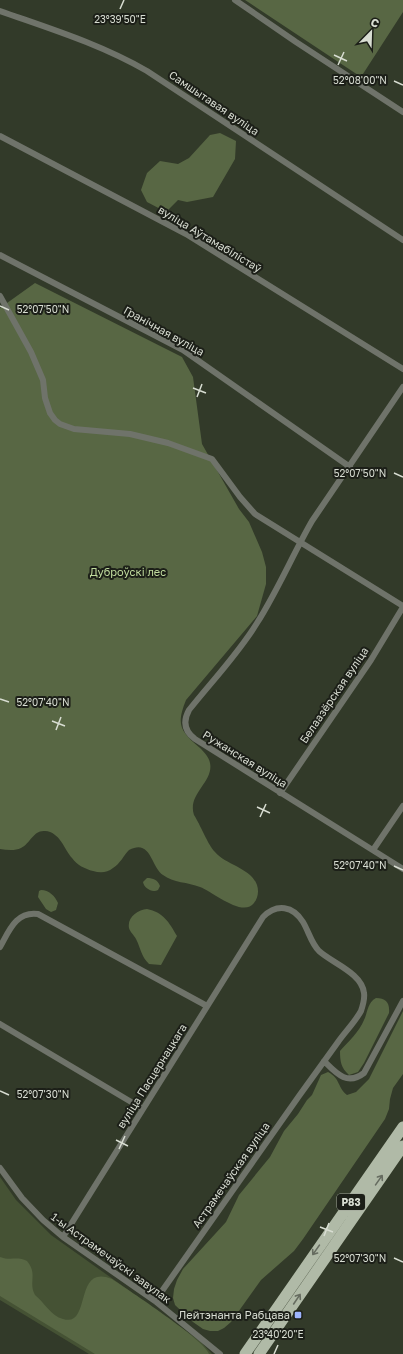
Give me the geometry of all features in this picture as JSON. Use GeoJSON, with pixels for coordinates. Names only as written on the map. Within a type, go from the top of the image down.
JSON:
{"type":"FeatureCollection","features":[{"type":"Feature","properties":{"kind":"highway","name":"Р83"},"geometry":{"type":"LineString","coordinates":[[245,1354],[403,1127]]}},
{"type":"Feature","properties":{"kind":"highway","name":"Р83"},"geometry":{"type":"LineString","coordinates":[[259,1354],[403,1146]]}},
{"type":"Feature","properties":{"kind":"street"},"geometry":{"type":"LineString","coordinates":[[235,0],[403,112]]}},
{"type":"Feature","properties":{"kind":"street","name":"Самшытавая вуліца"},"geometry":{"type":"LineString","coordinates":[[0,11],[93,44],[142,68],[403,240]]}},
{"type":"Feature","properties":{"kind":"street","name":"вуліца Аўтамабілістаў"},"geometry":{"type":"LineString","coordinates":[[0,136],[186,234],[403,369]]}},
{"type":"Feature","properties":{"kind":"street","name":"Гранічная вуліца"},"geometry":{"type":"LineString","coordinates":[[0,255],[182,350],[350,466]]}},
{"type":"Feature","properties":{"kind":"street"},"geometry":{"type":"LineString","coordinates":[[0,296],[31,352],[43,380],[45,398],[50,413],[60,424],[74,429],[130,434],[168,443],[212,459],[240,497],[255,514],[403,607]]}},
{"type":"Feature","properties":{"kind":"street"},"geometry":{"type":"LineString","coordinates":[[300,542],[312,521],[403,387]]}},
{"type":"Feature","properties":{"kind":"street","name":"Ружанская вуліца"},"geometry":{"type":"LineString","coordinates":[[300,542],[282,580],[257,624],[235,654],[189,710],[185,720],[187,731],[190,736],[403,869]]}},
{"type":"Feature","properties":{"kind":"street","name":"Белаазёрская вуліца"},"geometry":{"type":"LineString","coordinates":[[280,793],[370,660],[403,607]]}},
{"type":"Feature","properties":{"kind":"street"},"geometry":{"type":"LineString","coordinates":[[373,850],[403,806]]}},
{"type":"Feature","properties":{"kind":"street","name":"вуліца Пасцернацкага"},"geometry":{"type":"LineString","coordinates":[[63,1237],[263,917],[268,912],[274,908],[281,908],[294,912],[303,923],[314,945],[319,951],[352,974]]}},
{"type":"Feature","properties":{"kind":"street"},"geometry":{"type":"LineString","coordinates":[[0,947],[14,924],[22,916],[27,914],[38,914],[207,1006]]}},
{"type":"Feature","properties":{"kind":"street","name":"Астрамечаўская вуліца"},"geometry":{"type":"LineString","coordinates":[[155,1301],[324,1061],[357,1017],[363,1004],[363,988],[361,983],[352,974]]}},
{"type":"Feature","properties":{"kind":"street"},"geometry":{"type":"LineString","coordinates":[[324,1061],[339,1075],[352,1079],[359,1077],[364,1073],[403,1001]]}},
{"type":"Feature","properties":{"kind":"street"},"geometry":{"type":"LineString","coordinates":[[0,1024],[143,1109]]}},
{"type":"Feature","properties":{"kind":"street","name":"1-ы Астрамечаўскі завулак"},"geometry":{"type":"LineString","coordinates":[[0,1168],[22,1198],[43,1220],[63,1237],[155,1301],[220,1354]]}},
{"type":"Feature","properties":{"kind":"green space"},"geometry":{"type":"Polygon","coordinates":[[[245,0],[403,0],[403,12],[361,77],[245,0]]]}},
{"type":"Feature","properties":{"kind":"green space"},"geometry":{"type":"Polygon","coordinates":[[[220,133],[236,141],[235,159],[213,197],[187,202],[178,200],[166,212],[147,202],[141,190],[147,173],[160,161],[178,164],[189,158],[210,135],[220,133]]]}},
{"type":"Feature","properties":{"kind":"green space","name":"Дуброўскі лес"},"geometry":{"type":"Polygon","coordinates":[[[35,283],[182,357],[193,377],[202,444],[239,509],[249,522],[262,552],[266,567],[266,584],[257,616],[186,700],[181,716],[184,732],[205,753],[210,763],[208,776],[194,801],[194,815],[215,852],[225,860],[249,874],[254,879],[258,887],[258,894],[254,903],[249,907],[243,908],[236,906],[200,887],[167,878],[159,871],[150,855],[142,848],[136,847],[129,850],[120,862],[106,872],[96,872],[79,865],[58,838],[50,832],[41,831],[19,849],[0,849],[0,308],[35,283]]]}},
{"type":"Feature","properties":{"kind":"green space"},"geometry":{"type":"Polygon","coordinates":[[[147,878],[158,882],[160,886],[158,890],[151,890],[145,886],[143,882],[147,878]]]}},
{"type":"Feature","properties":{"kind":"green space"},"geometry":{"type":"Polygon","coordinates":[[[39,891],[49,892],[55,898],[58,903],[56,910],[51,912],[46,909],[38,897],[39,891]]]}},
{"type":"Feature","properties":{"kind":"green space"},"geometry":{"type":"Polygon","coordinates":[[[147,909],[153,910],[165,918],[177,936],[161,965],[149,964],[146,961],[129,928],[131,917],[140,911],[147,909]]]}},
{"type":"Feature","properties":{"kind":"green space"},"geometry":{"type":"Polygon","coordinates":[[[376,998],[387,1002],[389,1006],[389,1013],[364,1063],[358,1072],[349,1075],[344,1070],[340,1058],[340,1051],[359,1029],[369,1005],[376,998]]]}},
{"type":"Feature","properties":{"kind":"green space"},"geometry":{"type":"Polygon","coordinates":[[[403,1011],[403,1074],[393,1088],[389,1109],[385,1119],[294,1251],[261,1280],[231,1322],[224,1328],[218,1331],[203,1329],[175,1305],[173,1298],[174,1289],[183,1269],[226,1222],[239,1195],[270,1157],[284,1131],[312,1095],[321,1075],[328,1072],[335,1077],[347,1095],[356,1092],[369,1079],[403,1011]]]}},
{"type":"Feature","properties":{"kind":"green space"},"geometry":{"type":"Polygon","coordinates":[[[0,1177],[16,1200],[51,1235],[200,1341],[212,1354],[89,1354],[0,1300],[0,1177]]]}},
{"type":"Feature","properties":{"kind":"green space"},"geometry":{"type":"Polygon","coordinates":[[[0,1257],[27,1261],[33,1274],[32,1286],[35,1295],[51,1312],[63,1319],[72,1319],[77,1314],[87,1287],[92,1280],[100,1276],[112,1279],[149,1304],[181,1327],[204,1347],[209,1354],[95,1354],[0,1296],[0,1257]]]}},
{"type":"Feature","properties":{"kind":"place","name":"Лейтэнанта Рабцава"},"geometry":{"type":"Point","coordinates":[298,1315]}}]}
